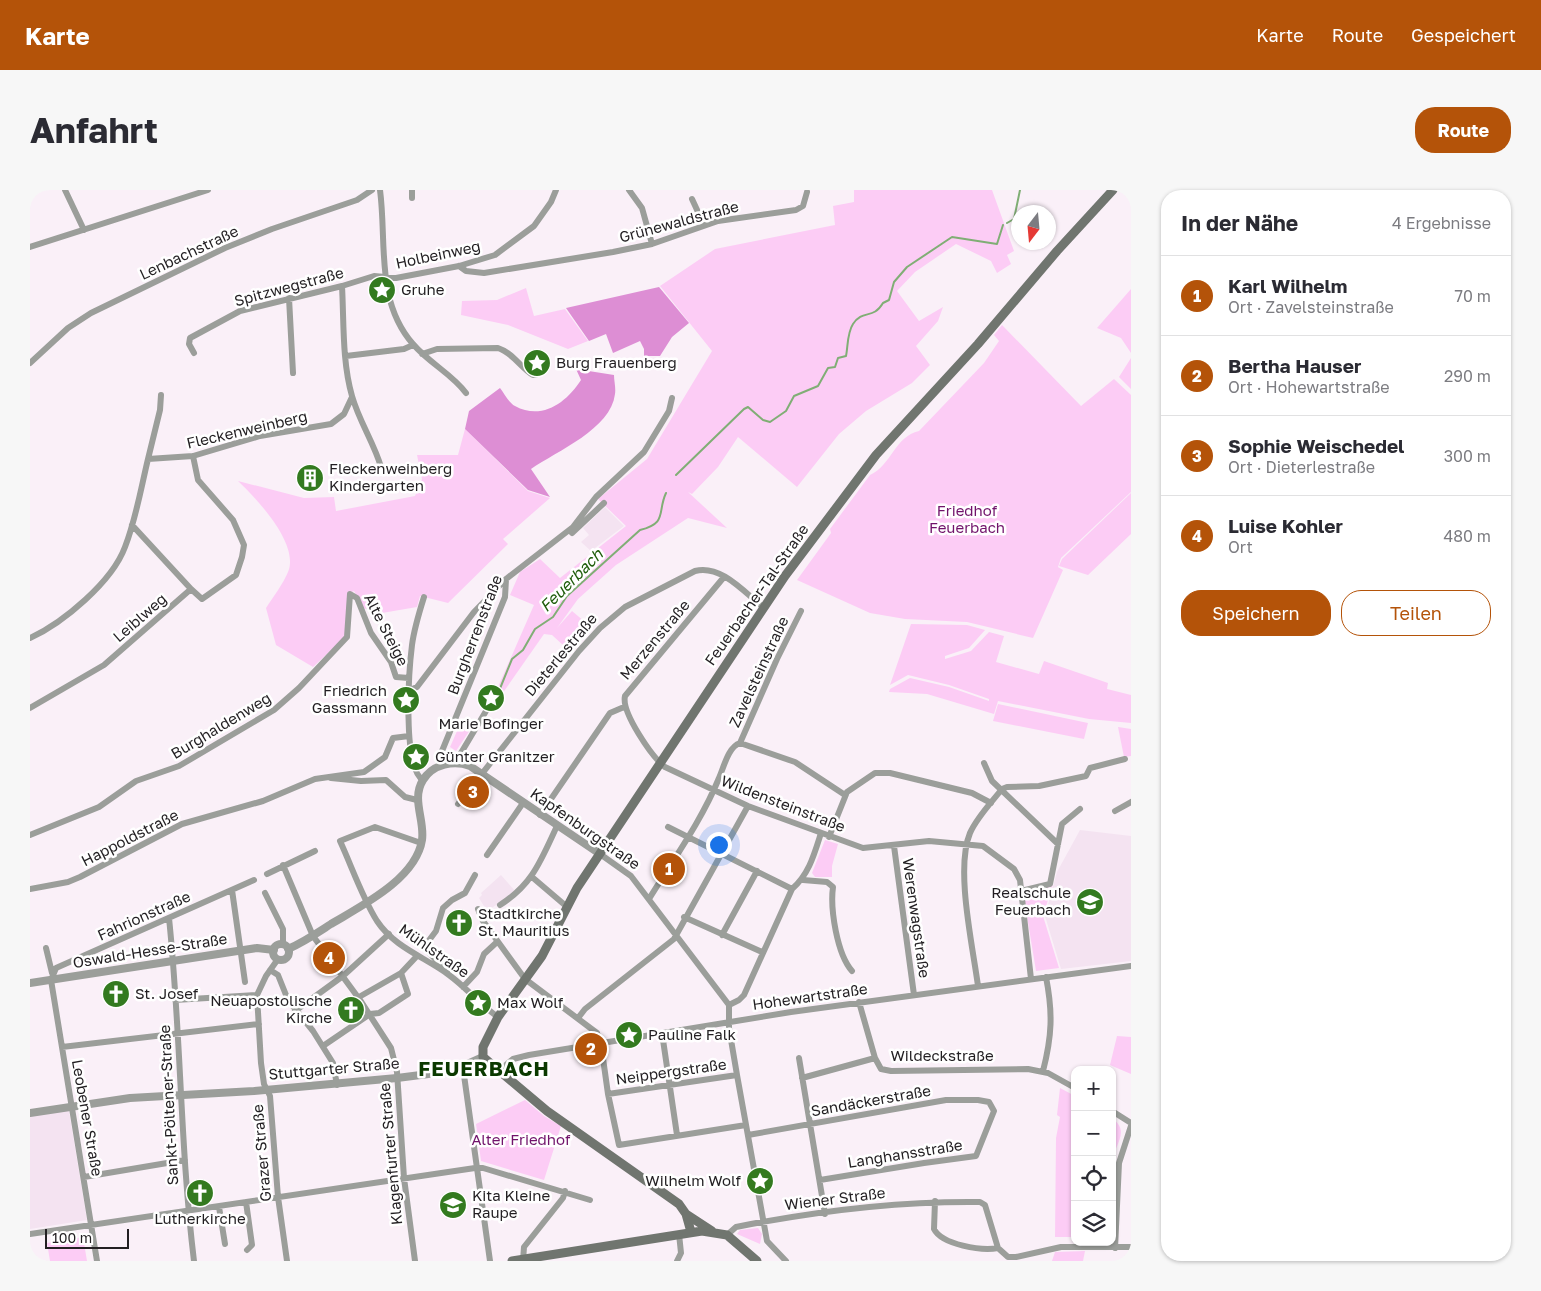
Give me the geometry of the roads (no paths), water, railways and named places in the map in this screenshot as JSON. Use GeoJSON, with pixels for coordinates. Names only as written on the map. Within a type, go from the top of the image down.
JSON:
{"type":"FeatureCollection","features":[{"type":"Feature","properties":{"kind":"main road","name":"Feuerbacher-Tal-Straße"},"geometry":{"type":"LineString","coordinates":[[483,1057],[483,1047],[498,1017],[542,956],[566,906],[690,715],[785,576],[876,455],[978,344],[1057,251],[1113,190]]}},
{"type":"Feature","properties":{"kind":"main road"},"geometry":{"type":"LineString","coordinates":[[483,1057],[562,1122],[679,1204],[686,1214],[691,1232]]}},
{"type":"Feature","properties":{"kind":"main road"},"geometry":{"type":"LineString","coordinates":[[686,1214],[712,1231]]}},
{"type":"Feature","properties":{"kind":"main road"},"geometry":{"type":"LineString","coordinates":[[512,1261],[691,1232],[712,1231],[727,1235],[757,1261]]}},
{"type":"Feature","properties":{"kind":"street"},"geometry":{"type":"LineString","coordinates":[[65,190],[84,230]]}},
{"type":"Feature","properties":{"kind":"street"},"geometry":{"type":"LineString","coordinates":[[30,247],[208,190]]}},
{"type":"Feature","properties":{"kind":"street","name":"Lenbachstraße"},"geometry":{"type":"LineString","coordinates":[[30,363],[62,334],[91,313],[225,248],[272,229],[356,200],[372,190]]}},
{"type":"Feature","properties":{"kind":"street"},"geometry":{"type":"LineString","coordinates":[[380,190],[386,277],[396,316],[413,345],[454,379],[466,393]]}},
{"type":"Feature","properties":{"kind":"street"},"geometry":{"type":"LineString","coordinates":[[412,190],[412,198]]}},
{"type":"Feature","properties":{"kind":"street","name":"Holbeinweg"},"geometry":{"type":"LineString","coordinates":[[386,277],[396,278],[459,266],[495,255],[540,219],[556,190]]}},
{"type":"Feature","properties":{"kind":"street"},"geometry":{"type":"LineString","coordinates":[[629,190],[642,208],[652,244]]}},
{"type":"Feature","properties":{"kind":"street","name":"Grünewaldstraße"},"geometry":{"type":"LineString","coordinates":[[459,266],[476,273],[502,271],[652,244],[704,225],[732,218],[796,210],[803,206],[807,192]]}},
{"type":"Feature","properties":{"kind":"street"},"geometry":{"type":"LineString","coordinates":[[692,199],[704,225]]}},
{"type":"Feature","properties":{"kind":"street","name":"Spitzwegstraße"},"geometry":{"type":"LineString","coordinates":[[194,354],[189,344],[190,338],[240,311],[342,286],[374,276],[386,277]]}},
{"type":"Feature","properties":{"kind":"street"},"geometry":{"type":"LineString","coordinates":[[342,286],[346,356],[352,397],[376,450],[381,467]]}},
{"type":"Feature","properties":{"kind":"street"},"geometry":{"type":"LineString","coordinates":[[288,298],[293,372]]}},
{"type":"Feature","properties":{"kind":"street"},"geometry":{"type":"LineString","coordinates":[[346,356],[404,349],[413,345]]}},
{"type":"Feature","properties":{"kind":"street"},"geometry":{"type":"LineString","coordinates":[[422,354],[437,349],[498,348],[506,351],[534,375],[538,374]]}},
{"type":"Feature","properties":{"kind":"street"},"geometry":{"type":"LineString","coordinates":[[30,638],[75,608],[110,572],[125,549],[160,410],[161,395]]}},
{"type":"Feature","properties":{"kind":"street","name":"Fleckenweinberg"},"geometry":{"type":"LineString","coordinates":[[148,458],[193,456],[260,436],[331,424],[344,414],[352,397]]}},
{"type":"Feature","properties":{"kind":"street","name":"Burgherrenstraße"},"geometry":{"type":"LineString","coordinates":[[443,765],[442,751],[505,597],[506,579],[573,527],[596,497],[644,452],[669,411],[672,398]]}},
{"type":"Feature","properties":{"kind":"street"},"geometry":{"type":"LineString","coordinates":[[132,525],[202,599],[229,582],[239,569],[244,545],[233,520],[198,480],[193,456]]}},
{"type":"Feature","properties":{"kind":"street"},"geometry":{"type":"LineString","coordinates":[[562,537],[573,532],[604,503]]}},
{"type":"Feature","properties":{"kind":"street","name":"Dieterlestraße"},"geometry":{"type":"LineString","coordinates":[[458,804],[578,651],[614,615],[638,600],[695,571],[707,569],[724,576],[764,608]]}},
{"type":"Feature","properties":{"kind":"street","name":"Merzenstraße"},"geometry":{"type":"LineString","coordinates":[[624,707],[626,694],[724,576]]}},
{"type":"Feature","properties":{"kind":"street"},"geometry":{"type":"LineString","coordinates":[[410,690],[417,687],[474,612],[506,579]]}},
{"type":"Feature","properties":{"kind":"street","name":"Leiblweg"},"geometry":{"type":"LineString","coordinates":[[30,708],[104,664],[191,589]]}},
{"type":"Feature","properties":{"kind":"street","name":"Alte Steige"},"geometry":{"type":"LineString","coordinates":[[349,603],[348,596],[354,595],[370,633],[391,662],[396,677],[410,678]]}},
{"type":"Feature","properties":{"kind":"street"},"geometry":{"type":"LineString","coordinates":[[423,780],[418,777],[414,770],[409,736],[412,644],[424,597]]}},
{"type":"Feature","properties":{"kind":"street","name":"Burghaldenweg"},"geometry":{"type":"LineString","coordinates":[[30,835],[99,807],[136,781],[179,766],[283,704],[345,640],[350,625],[349,603]]}},
{"type":"Feature","properties":{"kind":"street","name":"Zavelsteinstraße"},"geometry":{"type":"LineString","coordinates":[[649,899],[714,791],[730,752],[734,746],[740,743],[777,659],[801,611]]}},
{"type":"Feature","properties":{"kind":"street"},"geometry":{"type":"LineString","coordinates":[[313,936],[368,903],[405,871],[414,859],[421,843],[422,828],[417,800],[423,780],[431,771],[443,765],[455,763],[492,701]]}},
{"type":"Feature","properties":{"kind":"street"},"geometry":{"type":"LineString","coordinates":[[540,815],[610,712],[624,707]]}},
{"type":"Feature","properties":{"kind":"street","name":"Wildensteinstraße"},"geometry":{"type":"LineString","coordinates":[[624,707],[647,746],[660,763],[748,806],[863,848],[929,841],[968,843],[989,848],[1014,869],[1020,880],[1031,979]]}},
{"type":"Feature","properties":{"kind":"street","name":"Happoldstraße"},"geometry":{"type":"LineString","coordinates":[[30,889],[80,878],[182,824],[263,801],[303,783],[325,777],[358,774],[369,770],[384,756],[393,738],[409,736]]}},
{"type":"Feature","properties":{"kind":"street","name":"Zavelsteinstraße"},"geometry":{"type":"LineString","coordinates":[[740,743],[795,762],[845,796]]}},
{"type":"Feature","properties":{"kind":"street"},"geometry":{"type":"LineString","coordinates":[[978,986],[964,875],[968,843],[975,825],[1002,789],[1007,787],[1039,786],[1086,776],[1090,768],[1125,759]]}},
{"type":"Feature","properties":{"kind":"street","name":"Kapfenburgstraße"},"geometry":{"type":"LineString","coordinates":[[455,763],[470,766],[482,773],[540,815],[627,872],[729,1004]]}},
{"type":"Feature","properties":{"kind":"street"},"geometry":{"type":"LineString","coordinates":[[984,763],[992,781],[1058,844]]}},
{"type":"Feature","properties":{"kind":"street"},"geometry":{"type":"LineString","coordinates":[[829,837],[845,796],[850,789],[872,774],[884,772],[972,792],[991,803]]}},
{"type":"Feature","properties":{"kind":"street","name":"Happoldstraße"},"geometry":{"type":"LineString","coordinates":[[325,777],[361,781],[386,780],[405,797],[417,800]]}},
{"type":"Feature","properties":{"kind":"street"},"geometry":{"type":"LineString","coordinates":[[1115,811],[1131,802]]}},
{"type":"Feature","properties":{"kind":"street"},"geometry":{"type":"LineString","coordinates":[[487,855],[523,803]]}},
{"type":"Feature","properties":{"kind":"street"},"geometry":{"type":"LineString","coordinates":[[578,1018],[585,1009],[674,939],[675,933],[722,855],[748,806]]}},
{"type":"Feature","properties":{"kind":"street"},"geometry":{"type":"LineString","coordinates":[[1021,890],[1050,884],[1062,824],[1080,809]]}},
{"type":"Feature","properties":{"kind":"street"},"geometry":{"type":"LineString","coordinates":[[500,905],[519,892],[532,877],[557,826]]}},
{"type":"Feature","properties":{"kind":"street","name":"Mühlstraße"},"geometry":{"type":"LineString","coordinates":[[421,843],[375,827],[340,841],[378,922],[389,934],[417,956],[428,960],[448,973],[498,1017]]}},
{"type":"Feature","properties":{"kind":"street"},"geometry":{"type":"LineString","coordinates":[[668,827],[686,838],[792,889]]}},
{"type":"Feature","properties":{"kind":"street"},"geometry":{"type":"LineString","coordinates":[[786,1261],[770,1247],[763,1222],[737,1075],[729,1004],[740,1000],[744,995],[792,889],[803,880],[821,834]]}},
{"type":"Feature","properties":{"kind":"street","name":"Werenwagstraße"},"geometry":{"type":"LineString","coordinates":[[894,846],[914,995]]}},
{"type":"Feature","properties":{"kind":"street"},"geometry":{"type":"LineString","coordinates":[[267,874],[315,851]]}},
{"type":"Feature","properties":{"kind":"street","name":"Klagenfurter Straße"},"geometry":{"type":"LineString","coordinates":[[282,866],[313,936],[359,997],[391,1048],[397,1078],[404,1178],[415,1261]]}},
{"type":"Feature","properties":{"kind":"street"},"geometry":{"type":"LineString","coordinates":[[722,936],[757,871]]}},
{"type":"Feature","properties":{"kind":"street"},"geometry":{"type":"LineString","coordinates":[[448,973],[424,947],[436,931],[443,908],[452,900],[465,893],[475,876]]}},
{"type":"Feature","properties":{"kind":"street"},"geometry":{"type":"LineString","coordinates":[[532,877],[566,906]]}},
{"type":"Feature","properties":{"kind":"street","name":"Fahrionstraße"},"geometry":{"type":"LineString","coordinates":[[52,976],[56,968],[254,880]]}},
{"type":"Feature","properties":{"kind":"street"},"geometry":{"type":"LineString","coordinates":[[803,880],[827,882],[833,887],[834,927],[847,965],[852,971]]}},
{"type":"Feature","properties":{"kind":"street"},"geometry":{"type":"LineString","coordinates":[[232,890],[245,982]]}},
{"type":"Feature","properties":{"kind":"street"},"geometry":{"type":"LineString","coordinates":[[265,893],[282,929],[286,947]]}},
{"type":"Feature","properties":{"kind":"street"},"geometry":{"type":"LineString","coordinates":[[478,909],[497,942],[525,979],[598,1034],[602,1044],[608,1094],[619,1145],[746,1125]]}},
{"type":"Feature","properties":{"kind":"street"},"geometry":{"type":"LineString","coordinates":[[684,917],[722,936],[762,952]]}},
{"type":"Feature","properties":{"kind":"street","name":"Sankt-Pöltener-Straße"},"geometry":{"type":"LineString","coordinates":[[169,918],[174,962],[188,1211],[194,1261]]}},
{"type":"Feature","properties":{"kind":"street"},"geometry":{"type":"LineString","coordinates":[[295,1010],[343,976],[389,934]]}},
{"type":"Feature","properties":{"kind":"street","name":"Oswald-Hesse-Straße"},"geometry":{"type":"LineString","coordinates":[[30,983],[52,976],[174,962],[265,948],[274,950],[277,946],[286,947],[313,936]]}},
{"type":"Feature","properties":{"kind":"street"},"geometry":{"type":"LineString","coordinates":[[463,986],[475,975],[484,954],[497,942]]}},
{"type":"Feature","properties":{"kind":"street","name":"Oswald-Hesse-Straße"},"geometry":{"type":"LineString","coordinates":[[278,959],[283,960],[288,957],[286,947]]}},
{"type":"Feature","properties":{"kind":"street","name":"Leobener Straße"},"geometry":{"type":"LineString","coordinates":[[46,948],[52,976],[96,1261]]}},
{"type":"Feature","properties":{"kind":"street"},"geometry":{"type":"LineString","coordinates":[[274,950],[274,954],[278,959]]}},
{"type":"Feature","properties":{"kind":"street"},"geometry":{"type":"LineString","coordinates":[[359,997],[401,973],[417,956]]}},
{"type":"Feature","properties":{"kind":"street","name":"Grazer Straße"},"geometry":{"type":"LineString","coordinates":[[278,959],[259,987],[257,996],[261,1062],[270,1096],[278,1197],[287,1261]]}},
{"type":"Feature","properties":{"kind":"street","name":"Hohewartstraße"},"geometry":{"type":"LineString","coordinates":[[499,1071],[513,1059],[662,1033],[859,1002],[1131,966]]}},
{"type":"Feature","properties":{"kind":"street"},"geometry":{"type":"LineString","coordinates":[[270,970],[278,975],[295,1010],[335,1065],[337,1084]]}},
{"type":"Feature","properties":{"kind":"street"},"geometry":{"type":"LineString","coordinates":[[323,1046],[370,1014],[380,1013],[408,994],[401,973]]}},
{"type":"Feature","properties":{"kind":"street"},"geometry":{"type":"LineString","coordinates":[[1043,1071],[1052,1030],[1051,1000],[1046,977]]}},
{"type":"Feature","properties":{"kind":"street"},"geometry":{"type":"LineString","coordinates":[[176,1000],[257,996]]}},
{"type":"Feature","properties":{"kind":"street","name":"Wildeckstraße"},"geometry":{"type":"LineString","coordinates":[[859,1002],[875,1058],[881,1068],[891,1071],[1011,1069],[1043,1071],[1071,1086]]}},
{"type":"Feature","properties":{"kind":"street"},"geometry":{"type":"LineString","coordinates":[[62,1047],[259,1024]]}},
{"type":"Feature","properties":{"kind":"street"},"geometry":{"type":"LineString","coordinates":[[662,1033],[677,1135]]}},
{"type":"Feature","properties":{"kind":"street","name":"Stuttgarter Straße"},"geometry":{"type":"LineString","coordinates":[[30,1113],[130,1098],[337,1084],[397,1078],[463,1068],[483,1057]]}},
{"type":"Feature","properties":{"kind":"street"},"geometry":{"type":"LineString","coordinates":[[799,1058],[825,1214]]}},
{"type":"Feature","properties":{"kind":"street"},"geometry":{"type":"LineString","coordinates":[[802,1078],[875,1058]]}},
{"type":"Feature","properties":{"kind":"street"},"geometry":{"type":"LineString","coordinates":[[463,1068],[490,1261]]}},
{"type":"Feature","properties":{"kind":"street","name":"Neippergstraße"},"geometry":{"type":"LineString","coordinates":[[608,1094],[737,1075]]}},
{"type":"Feature","properties":{"kind":"street","name":"Sandäckerstraße"},"geometry":{"type":"LineString","coordinates":[[748,1135],[946,1100],[990,1102],[994,1111]]}},
{"type":"Feature","properties":{"kind":"street","name":"Langhansstraße"},"geometry":{"type":"LineString","coordinates":[[820,1180],[924,1162],[976,1156],[994,1111]]}},
{"type":"Feature","properties":{"kind":"street"},"geometry":{"type":"LineString","coordinates":[[1115,1248],[1119,1163],[1131,1124],[1116,1114]]}},
{"type":"Feature","properties":{"kind":"street"},"geometry":{"type":"LineString","coordinates":[[84,1177],[185,1160]]}},
{"type":"Feature","properties":{"kind":"street"},"geometry":{"type":"LineString","coordinates":[[30,1234],[477,1168],[483,1168],[565,1191],[590,1200]]}},
{"type":"Feature","properties":{"kind":"street"},"geometry":{"type":"LineString","coordinates":[[523,1260],[524,1247],[563,1198],[565,1191]]}},
{"type":"Feature","properties":{"kind":"street"},"geometry":{"type":"LineString","coordinates":[[935,1201],[934,1229],[939,1235],[978,1250],[998,1248],[1005,1256],[1012,1258],[1061,1247],[1131,1247]]}},
{"type":"Feature","properties":{"kind":"street","name":"Wiener Straße"},"geometry":{"type":"LineString","coordinates":[[727,1235],[736,1227],[825,1214],[935,1201],[983,1203],[998,1248]]}},
{"type":"Feature","properties":{"kind":"street"},"geometry":{"type":"LineString","coordinates":[[246,1202],[252,1245],[247,1250]]}},
{"type":"Feature","properties":{"kind":"street"},"geometry":{"type":"LineString","coordinates":[[219,1207],[225,1244]]}},
{"type":"Feature","properties":{"kind":"street"},"geometry":{"type":"LineString","coordinates":[[677,1261],[681,1253],[679,1234]]}},
{"type":"Feature","properties":{"kind":"waterway","name":"Feuerbach"},"geometry":{"type":"LineString","coordinates":[[1007,223],[1014,219],[1020,190]]}},
{"type":"Feature","properties":{"kind":"waterway","name":"Feuerbach"},"geometry":{"type":"LineString","coordinates":[[676,475],[744,409],[748,407],[763,420],[770,422],[786,411],[794,396],[818,386],[828,368],[835,367],[838,358],[846,356],[853,324],[857,319],[876,311],[883,303],[889,300],[894,282],[907,267],[952,237],[997,244],[1003,225]]}},
{"type":"Feature","properties":{"kind":"waterway","name":"Feuerbach"},"geometry":{"type":"LineString","coordinates":[[499,691],[512,659],[523,650],[535,629],[553,617],[567,596],[640,530],[655,524],[660,516],[666,493]]}},
{"type":"Feature","properties":{"kind":"place","name":"Gruhe"},"geometry":{"type":"Point","coordinates":[382,290]}},
{"type":"Feature","properties":{"kind":"place","name":"Burg Frauenberg"},"geometry":{"type":"Point","coordinates":[537,363]}},
{"type":"Feature","properties":{"kind":"place","name":"Fleckenweinberg Kindergarten"},"geometry":{"type":"Point","coordinates":[310,478]}},
{"type":"Feature","properties":{"kind":"place","name":"Marie Bofinger"},"geometry":{"type":"Point","coordinates":[491,698]}},
{"type":"Feature","properties":{"kind":"place","name":"Friedrich Gassmann"},"geometry":{"type":"Point","coordinates":[406,700]}},
{"type":"Feature","properties":{"kind":"place","name":"Günter Granitzer"},"geometry":{"type":"Point","coordinates":[416,757]}},
{"type":"Feature","properties":{"kind":"place","name":"Sophie Weischedel"},"geometry":{"type":"Point","coordinates":[473,792]}},
{"type":"Feature","properties":{"kind":"place","name":"Karl Wilhelm"},"geometry":{"type":"Point","coordinates":[669,869]}},
{"type":"Feature","properties":{"kind":"place","name":"Realschule Feuerbach"},"geometry":{"type":"Point","coordinates":[1090,902]}},
{"type":"Feature","properties":{"kind":"place","name":"Stadtkirche St. Mauritius"},"geometry":{"type":"Point","coordinates":[459,923]}},
{"type":"Feature","properties":{"kind":"place","name":"Luise Kohler"},"geometry":{"type":"Point","coordinates":[329,958]}},
{"type":"Feature","properties":{"kind":"place","name":"St. Josef"},"geometry":{"type":"Point","coordinates":[116,994]}},
{"type":"Feature","properties":{"kind":"place","name":"Max Wolf"},"geometry":{"type":"Point","coordinates":[478,1003]}},
{"type":"Feature","properties":{"kind":"place","name":"Neuapostolische Kirche"},"geometry":{"type":"Point","coordinates":[351,1010]}},
{"type":"Feature","properties":{"kind":"place","name":"Pauline Falk"},"geometry":{"type":"Point","coordinates":[629,1035]}},
{"type":"Feature","properties":{"kind":"place","name":"Bertha Hauser"},"geometry":{"type":"Point","coordinates":[591,1049]}},
{"type":"Feature","properties":{"kind":"place","name":"Wilhelm Wolf"},"geometry":{"type":"Point","coordinates":[760,1181]}},
{"type":"Feature","properties":{"kind":"place","name":"Lutherkirche"},"geometry":{"type":"Point","coordinates":[200,1193]}},
{"type":"Feature","properties":{"kind":"place","name":"Kita Kleine Raupe"},"geometry":{"type":"Point","coordinates":[453,1205]}},
{"type":"Feature","properties":{"kind":"district","name":"FEUERBACH"},"geometry":{"type":"Point","coordinates":[484,1069]}},
{"type":"Feature","properties":{"kind":"park label","name":"Friedhof Feuerbach"},"geometry":{"type":"Point","coordinates":[967,520]}},
{"type":"Feature","properties":{"kind":"park label","name":"Alter Friedhof"},"geometry":{"type":"Point","coordinates":[521,1140]}}]}
